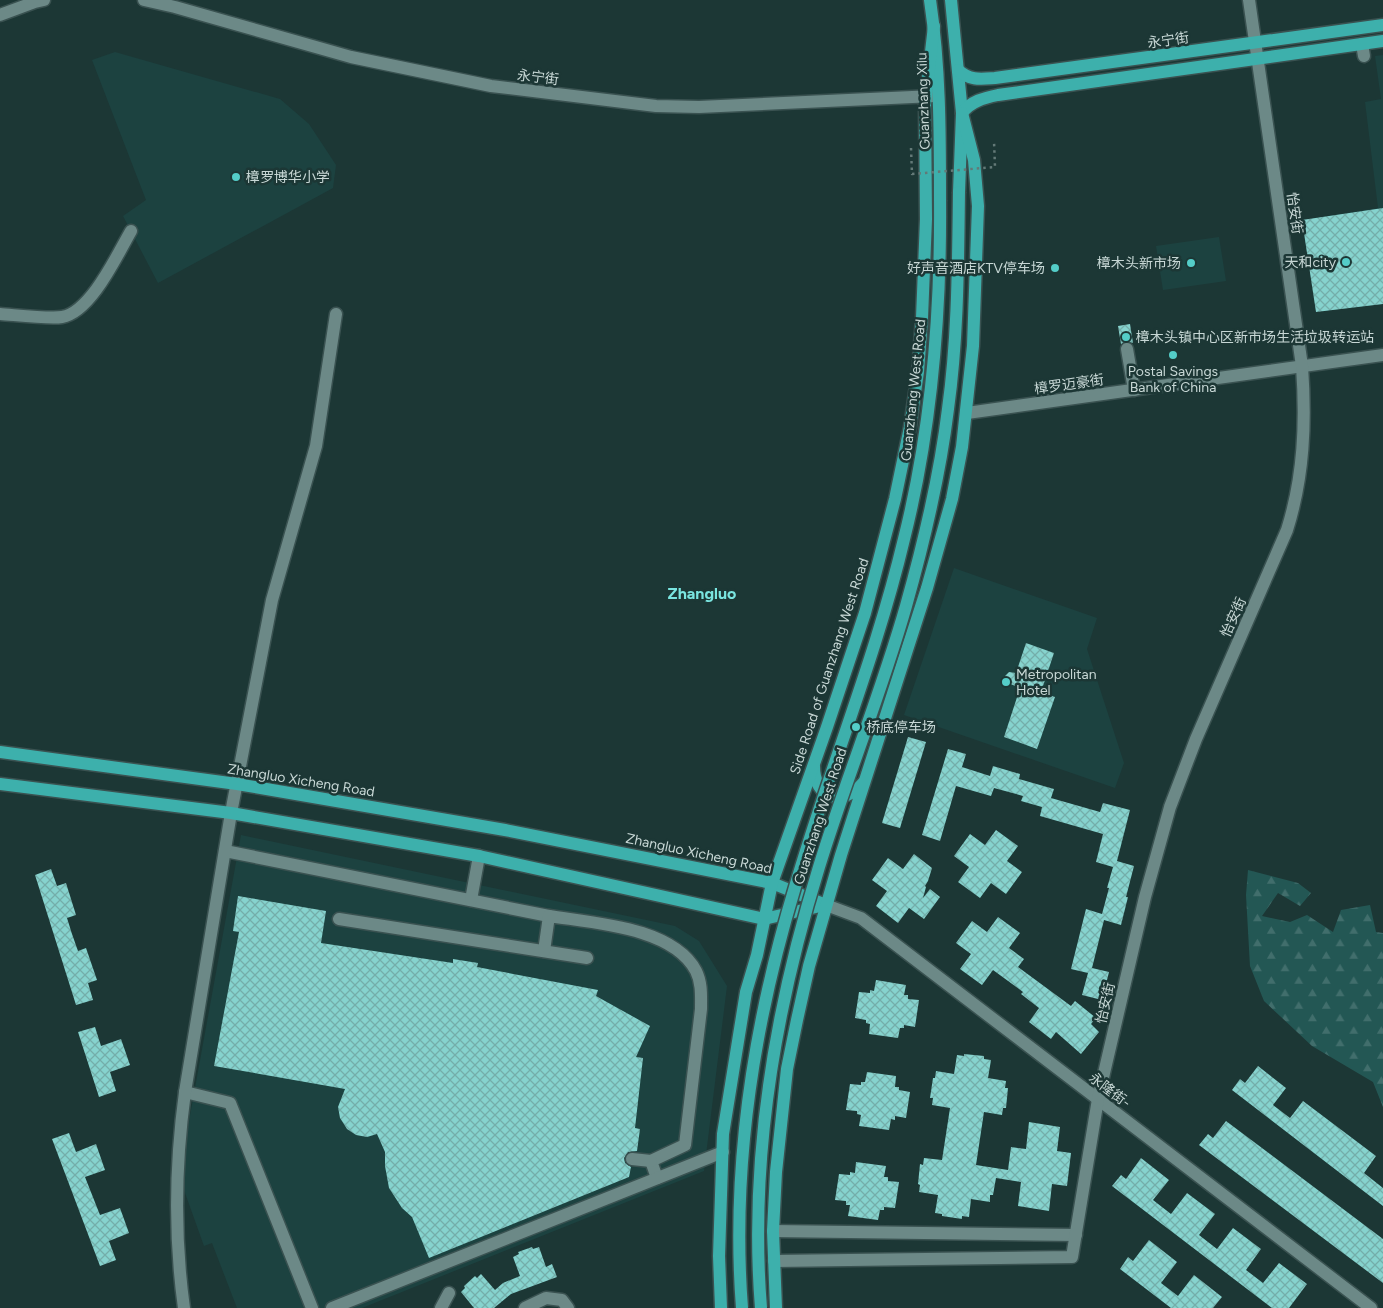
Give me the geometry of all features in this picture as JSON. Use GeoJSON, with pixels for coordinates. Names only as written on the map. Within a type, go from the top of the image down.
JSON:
{"type":"FeatureCollection","features":[{"type":"Feature","properties":{"kind":"main road","name":"Guanzhang Xilu"},"geometry":{"type":"LineString","coordinates":[[930,0],[934,26],[939,96],[940,200]]}},
{"type":"Feature","properties":{"kind":"main road"},"geometry":{"type":"LineString","coordinates":[[776,1308],[773,1231],[776,1172],[787,1070],[809,966],[889,695],[927,588],[952,499],[967,413],[973,346],[978,206],[974,160],[962,113],[951,0]]}},
{"type":"Feature","properties":{"kind":"main road","name":"永宁街"},"geometry":{"type":"LineString","coordinates":[[958,70],[968,78],[995,78],[1383,25]]}},
{"type":"Feature","properties":{"kind":"main road","name":"Side Road of Guanzhang West Road"},"geometry":{"type":"LineString","coordinates":[[721,1308],[719,1256],[723,1134],[746,992],[757,955],[772,883],[867,604],[895,499],[910,427],[918,372],[923,298],[926,219],[925,97],[934,26]]}},
{"type":"Feature","properties":{"kind":"main road"},"geometry":{"type":"LineString","coordinates":[[962,113],[972,103],[998,95],[1258,59],[1363,50],[1383,41]]}},
{"type":"Feature","properties":{"kind":"main road","name":"Guanzhang West Road"},"geometry":{"type":"LineString","coordinates":[[761,1308],[758,1237],[759,1185],[768,1092],[783,1000],[804,914],[819,864],[885,673],[906,605],[936,477],[948,411],[955,348],[962,113]]}},
{"type":"Feature","properties":{"kind":"main road","name":"Guanzhang West Road"},"geometry":{"type":"LineString","coordinates":[[742,1308],[739,1254],[741,1174],[750,1091],[761,1021],[770,976],[794,887],[892,583],[919,476],[929,411],[934,352],[939,266],[940,200]]}},
{"type":"Feature","properties":{"kind":"main road","name":"Zhangluo Xicheng Road"},"geometry":{"type":"LineString","coordinates":[[0,752],[237,784],[505,830],[772,883],[826,905]]}},
{"type":"Feature","properties":{"kind":"main road"},"geometry":{"type":"LineString","coordinates":[[814,764],[816,783],[831,796],[840,798],[851,794],[865,780]]}},
{"type":"Feature","properties":{"kind":"main road"},"geometry":{"type":"LineString","coordinates":[[0,784],[231,813],[479,856],[764,919],[826,905]]}},
{"type":"Feature","properties":{"kind":"street"},"geometry":{"type":"LineString","coordinates":[[0,16],[34,2],[44,0]]}},
{"type":"Feature","properties":{"kind":"street","name":"永宁街"},"geometry":{"type":"LineString","coordinates":[[144,0],[351,57],[491,86],[656,106],[699,107],[939,96]]}},
{"type":"Feature","properties":{"kind":"street","name":"怡安街"},"geometry":{"type":"LineString","coordinates":[[774,1261],[1072,1257],[1098,1099],[1145,897],[1170,807],[1196,739],[1276,557],[1295,503],[1304,438],[1305,404],[1302,366],[1249,0]]}},
{"type":"Feature","properties":{"kind":"street"},"geometry":{"type":"LineString","coordinates":[[0,314],[61,317],[75,313],[96,291],[131,231]]}},
{"type":"Feature","properties":{"kind":"street"},"geometry":{"type":"LineString","coordinates":[[184,1308],[176,1204],[180,1130],[185,1092],[231,813],[272,600],[316,446],[336,314]]}},
{"type":"Feature","properties":{"kind":"street"},"geometry":{"type":"LineString","coordinates":[[1127,349],[1134,390]]}},
{"type":"Feature","properties":{"kind":"street","name":"樟罗迈豪街"},"geometry":{"type":"LineString","coordinates":[[967,413],[1383,355]]}},
{"type":"Feature","properties":{"kind":"street"},"geometry":{"type":"LineString","coordinates":[[225,851],[550,916],[620,928],[660,940],[676,949],[688,959],[696,972],[701,990],[701,1009],[685,1145],[651,1161],[632,1159]]}},
{"type":"Feature","properties":{"kind":"street"},"geometry":{"type":"LineString","coordinates":[[471,900],[479,856]]}},
{"type":"Feature","properties":{"kind":"street","name":"永隆街-"},"geometry":{"type":"LineString","coordinates":[[826,905],[861,918],[1371,1308]]}},
{"type":"Feature","properties":{"kind":"street"},"geometry":{"type":"LineString","coordinates":[[544,951],[550,916]]}},
{"type":"Feature","properties":{"kind":"street"},"geometry":{"type":"LineString","coordinates":[[339,919],[588,958]]}},
{"type":"Feature","properties":{"kind":"street"},"geometry":{"type":"LineString","coordinates":[[185,1092],[230,1103],[312,1308]]}},
{"type":"Feature","properties":{"kind":"street"},"geometry":{"type":"LineString","coordinates":[[332,1308],[723,1152]]}},
{"type":"Feature","properties":{"kind":"street"},"geometry":{"type":"LineString","coordinates":[[651,1161],[657,1178]]}},
{"type":"Feature","properties":{"kind":"street"},"geometry":{"type":"LineString","coordinates":[[773,1231],[1076,1235]]}},
{"type":"Feature","properties":{"kind":"street"},"geometry":{"type":"LineString","coordinates":[[441,1308],[449,1293]]}},
{"type":"Feature","properties":{"kind":"street"},"geometry":{"type":"LineString","coordinates":[[525,1308],[546,1298],[562,1300],[568,1308]]}},
{"type":"Feature","properties":{"kind":"path"},"geometry":{"type":"LineString","coordinates":[[911,148],[912,174],[996,167],[994,141]]}},
{"type":"Feature","properties":{"kind":"shaded area","name":"樟罗博华小学"},"geometry":{"type":"Polygon","coordinates":[[[115,52],[280,99],[309,124],[336,165],[333,188],[158,283],[123,216],[146,200],[92,60],[115,52]]]}},
{"type":"Feature","properties":{"kind":"shaded area","name":"天和city"},"geometry":{"type":"Polygon","coordinates":[[[1383,55],[1383,304],[1316,312],[1302,220],[1378,208],[1365,102],[1381,99],[1375,56],[1383,55]]]}},
{"type":"Feature","properties":{"kind":"shaded area","name":"樟木头新市场"},"geometry":{"type":"Polygon","coordinates":[[[1219,237],[1226,281],[1163,290],[1156,246],[1219,237]]]}},
{"type":"Feature","properties":{"kind":"shaded area","name":"Metropolitan Hotel"},"geometry":{"type":"Polygon","coordinates":[[[954,568],[1097,618],[1087,649],[1124,763],[1115,788],[904,715],[954,568]]]}},
{"type":"Feature","properties":{"kind":"shaded area"},"geometry":{"type":"Polygon","coordinates":[[[241,835],[675,926],[699,941],[727,986],[704,1171],[362,1308],[237,1308],[212,1243],[204,1246],[179,1176],[241,835]]]}},
{"type":"Feature","properties":{"kind":"green space"},"geometry":{"type":"Polygon","coordinates":[[[1248,870],[1298,883],[1311,893],[1300,906],[1278,893],[1262,916],[1290,922],[1307,915],[1333,932],[1341,910],[1370,905],[1376,932],[1383,933],[1383,1107],[1373,1082],[1312,1046],[1264,1001],[1250,966],[1246,895],[1248,870]]]}},
{"type":"Feature","properties":{"kind":"building","name":"天和city"},"geometry":{"type":"Polygon","coordinates":[[[1383,208],[1383,304],[1316,312],[1302,220],[1383,208]]]}},
{"type":"Feature","properties":{"kind":"building","name":"樟木头镇中心区新市场生活垃圾转运站"},"geometry":{"type":"Polygon","coordinates":[[[1130,324],[1133,343],[1126,341],[1121,344],[1118,326],[1130,324]]]}},
{"type":"Feature","properties":{"kind":"building"},"geometry":{"type":"Polygon","coordinates":[[[1026,643],[1054,653],[1041,692],[1055,697],[1037,749],[1004,737],[1020,688],[1006,682],[1005,676],[1009,672],[1016,673],[1026,643]]]}},
{"type":"Feature","properties":{"kind":"building"},"geometry":{"type":"Polygon","coordinates":[[[908,737],[926,742],[900,828],[882,823],[908,737]]]}},
{"type":"Feature","properties":{"kind":"building"},"geometry":{"type":"Polygon","coordinates":[[[948,749],[966,754],[962,767],[990,776],[993,766],[1020,774],[1019,779],[1054,789],[1051,798],[1100,812],[1103,803],[1130,810],[1117,861],[1134,866],[1126,897],[1128,897],[1121,925],[1104,920],[1092,968],[1109,972],[1102,1000],[1082,995],[1088,973],[1071,969],[1086,909],[1102,914],[1109,888],[1107,888],[1113,867],[1096,862],[1103,834],[1040,816],[1042,807],[1021,801],[1023,796],[994,788],[991,796],[956,786],[940,841],[922,835],[948,749]]]}},
{"type":"Feature","properties":{"kind":"building"},"geometry":{"type":"Polygon","coordinates":[[[996,830],[1018,846],[1007,861],[1022,872],[1006,894],[991,883],[980,898],[958,882],[969,867],[954,856],[970,834],[985,845],[996,830]]]}},
{"type":"Feature","properties":{"kind":"building"},"geometry":{"type":"Polygon","coordinates":[[[914,854],[932,868],[925,886],[923,898],[930,889],[940,897],[924,919],[909,908],[898,923],[876,906],[887,891],[872,880],[888,858],[903,869],[914,854]]]}},
{"type":"Feature","properties":{"kind":"building"},"geometry":{"type":"Polygon","coordinates":[[[51,869],[57,886],[66,883],[76,915],[67,918],[72,934],[78,951],[86,948],[97,980],[88,983],[93,1000],[76,1005],[35,875],[51,869]]]}},
{"type":"Feature","properties":{"kind":"building"},"geometry":{"type":"Polygon","coordinates":[[[238,896],[326,911],[321,943],[453,963],[453,959],[478,963],[477,967],[598,990],[596,996],[650,1026],[636,1057],[643,1058],[635,1128],[640,1129],[637,1151],[628,1152],[624,1158],[625,1163],[631,1167],[629,1177],[429,1258],[412,1217],[402,1208],[389,1188],[385,1166],[385,1152],[377,1134],[367,1137],[356,1135],[347,1129],[340,1118],[338,1107],[345,1089],[214,1066],[239,932],[233,931],[238,896]]]}},
{"type":"Feature","properties":{"kind":"building"},"geometry":{"type":"Polygon","coordinates":[[[998,917],[1020,933],[1009,948],[1024,959],[1018,967],[1071,1006],[1075,1001],[1096,1018],[1091,1024],[1099,1032],[1081,1054],[1056,1032],[1051,1039],[1029,1022],[1039,1008],[1021,994],[1023,992],[993,970],[982,985],[960,969],[971,954],[956,943],[972,921],[987,932],[998,917]]]}},
{"type":"Feature","properties":{"kind":"building"},"geometry":{"type":"Polygon","coordinates":[[[876,980],[906,985],[904,995],[908,995],[908,999],[919,1000],[915,1027],[904,1025],[904,1028],[900,1028],[898,1038],[869,1034],[870,1024],[866,1023],[866,1020],[855,1018],[859,992],[870,993],[870,990],[874,991],[876,980]]]}},
{"type":"Feature","properties":{"kind":"building"},"geometry":{"type":"Polygon","coordinates":[[[95,1027],[101,1046],[121,1039],[130,1065],[110,1072],[116,1091],[99,1097],[78,1032],[95,1027]]]}},
{"type":"Feature","properties":{"kind":"building"},"geometry":{"type":"Polygon","coordinates":[[[964,1054],[984,1056],[984,1059],[991,1060],[988,1078],[1006,1081],[1005,1088],[1008,1088],[1006,1108],[1003,1108],[1002,1115],[984,1112],[976,1165],[1008,1170],[1011,1147],[1026,1149],[1029,1122],[1060,1127],[1057,1151],[1071,1153],[1067,1186],[1052,1184],[1049,1211],[1018,1206],[1021,1182],[996,1178],[993,1195],[990,1195],[990,1202],[971,1199],[969,1217],[962,1216],[962,1219],[935,1213],[938,1195],[919,1192],[920,1164],[923,1165],[924,1158],[942,1160],[950,1108],[932,1105],[933,1098],[930,1098],[933,1078],[935,1078],[936,1071],[954,1074],[957,1055],[964,1056],[964,1054]]]}},
{"type":"Feature","properties":{"kind":"building"},"geometry":{"type":"Polygon","coordinates":[[[1258,1066],[1286,1088],[1273,1105],[1290,1118],[1303,1101],[1376,1156],[1364,1173],[1383,1188],[1383,1206],[1232,1090],[1240,1079],[1245,1083],[1258,1066]]]}},
{"type":"Feature","properties":{"kind":"building"},"geometry":{"type":"Polygon","coordinates":[[[867,1072],[896,1076],[895,1087],[899,1087],[899,1090],[910,1092],[906,1118],[895,1116],[895,1120],[891,1119],[889,1130],[859,1126],[861,1115],[857,1114],[857,1111],[846,1110],[850,1084],[861,1085],[861,1082],[865,1082],[867,1072]]]}},
{"type":"Feature","properties":{"kind":"building"},"geometry":{"type":"Polygon","coordinates":[[[1226,1121],[1383,1239],[1383,1283],[1199,1145],[1208,1134],[1213,1138],[1226,1121]]]}},
{"type":"Feature","properties":{"kind":"building"},"geometry":{"type":"Polygon","coordinates":[[[69,1133],[76,1152],[96,1144],[105,1170],[85,1177],[100,1215],[120,1208],[129,1233],[109,1241],[116,1260],[100,1266],[52,1139],[69,1133]]]}},
{"type":"Feature","properties":{"kind":"building"},"geometry":{"type":"Polygon","coordinates":[[[1141,1158],[1169,1180],[1153,1200],[1171,1214],[1187,1193],[1215,1214],[1199,1235],[1217,1249],[1233,1228],[1261,1249],[1246,1270],[1263,1283],[1279,1263],[1307,1284],[1289,1308],[1272,1308],[1112,1186],[1121,1175],[1126,1179],[1141,1158]]]}},
{"type":"Feature","properties":{"kind":"building"},"geometry":{"type":"Polygon","coordinates":[[[856,1162],[886,1166],[884,1177],[888,1177],[888,1181],[899,1182],[895,1208],[884,1207],[884,1210],[880,1210],[878,1220],[848,1216],[850,1205],[846,1205],[846,1201],[835,1200],[839,1174],[850,1175],[850,1172],[855,1173],[856,1162]]]}},
{"type":"Feature","properties":{"kind":"building"},"geometry":{"type":"Polygon","coordinates":[[[1149,1240],[1177,1262],[1161,1283],[1178,1296],[1194,1275],[1222,1297],[1213,1308],[1171,1308],[1120,1269],[1128,1257],[1133,1261],[1149,1240]]]}},
{"type":"Feature","properties":{"kind":"building"},"geometry":{"type":"Polygon","coordinates":[[[532,1247],[533,1249],[539,1247],[546,1267],[552,1264],[557,1277],[511,1294],[494,1308],[474,1308],[461,1292],[465,1288],[464,1286],[475,1276],[477,1278],[481,1274],[495,1290],[503,1283],[520,1276],[513,1257],[519,1254],[518,1252],[532,1247]]]}},
{"type":"Feature","properties":{"kind":"place","name":"樟罗博华小学"},"geometry":{"type":"Point","coordinates":[236,177]}},
{"type":"Feature","properties":{"kind":"place","name":"天和city"},"geometry":{"type":"Point","coordinates":[1346,262]}},
{"type":"Feature","properties":{"kind":"place","name":"樟木头新市场"},"geometry":{"type":"Point","coordinates":[1191,263]}},
{"type":"Feature","properties":{"kind":"place","name":"好声音酒店KTV停车场"},"geometry":{"type":"Point","coordinates":[1055,268]}},
{"type":"Feature","properties":{"kind":"place","name":"樟木头镇中心区新市场生活垃圾转运站"},"geometry":{"type":"Point","coordinates":[1126,337]}},
{"type":"Feature","properties":{"kind":"place","name":"Postal Savings Bank of China"},"geometry":{"type":"Point","coordinates":[1173,355]}},
{"type":"Feature","properties":{"kind":"place","name":"Metropolitan Hotel"},"geometry":{"type":"Point","coordinates":[1006,682]}},
{"type":"Feature","properties":{"kind":"place","name":"桥底停车场"},"geometry":{"type":"Point","coordinates":[856,727]}},
{"type":"Feature","properties":{"kind":"district","name":"Zhangluo"},"geometry":{"type":"Point","coordinates":[702,593]}}]}
